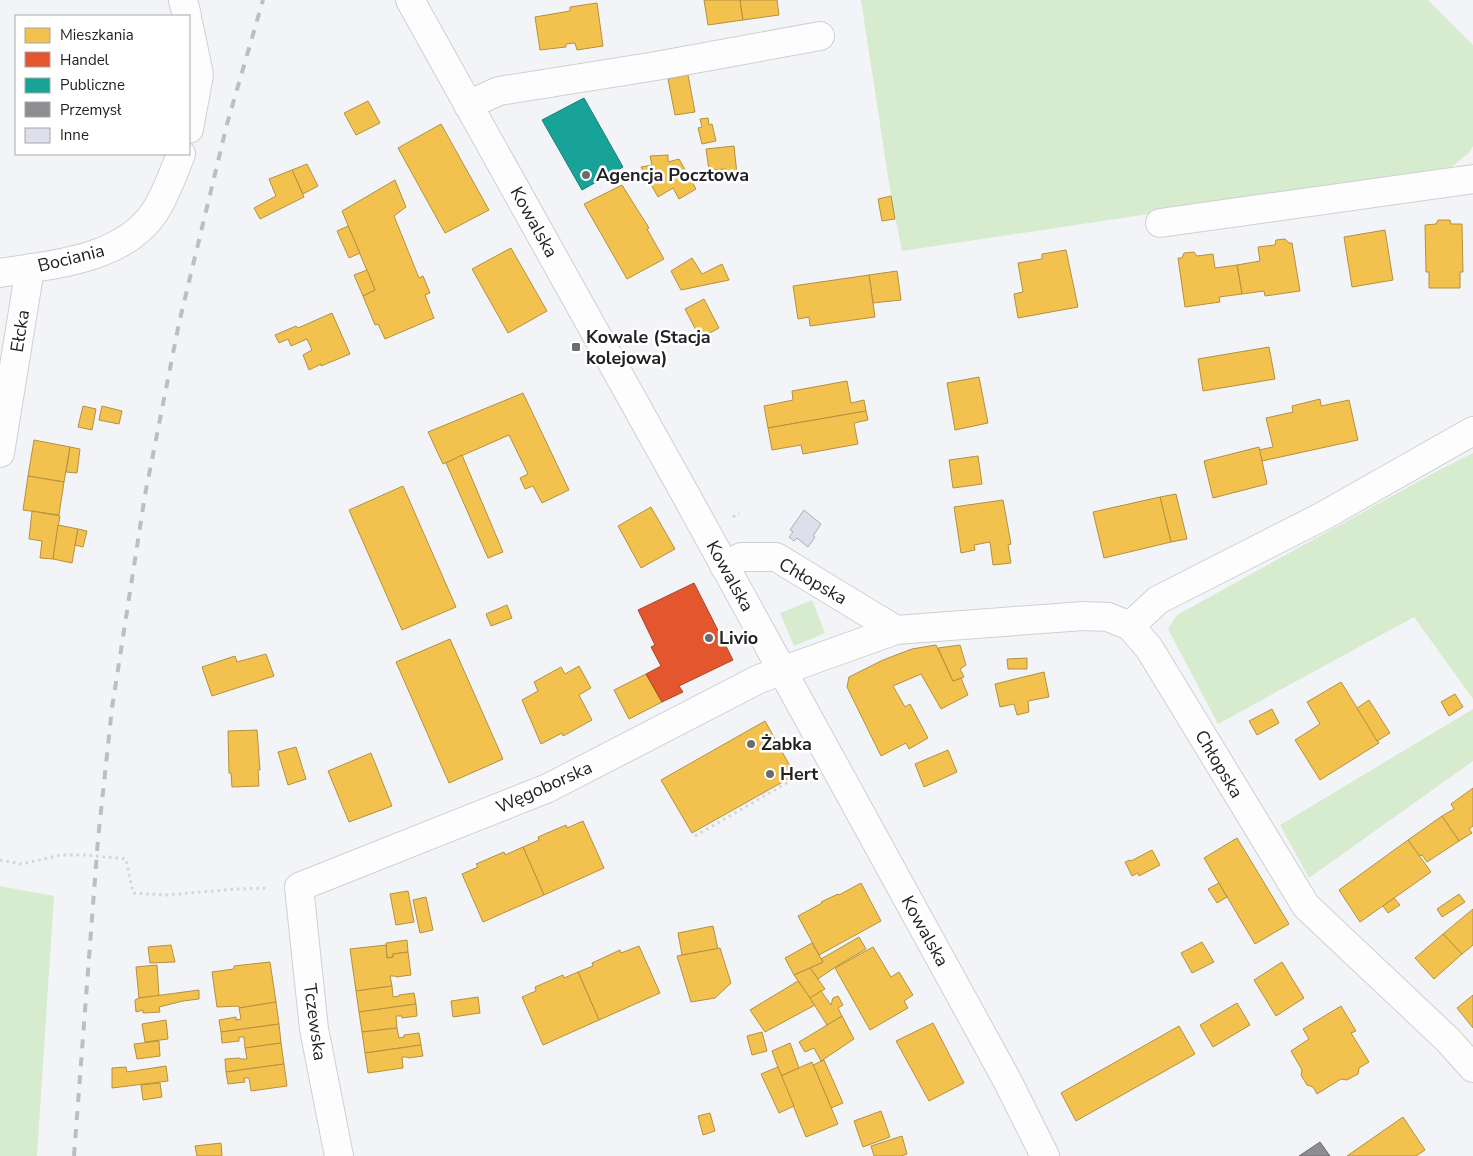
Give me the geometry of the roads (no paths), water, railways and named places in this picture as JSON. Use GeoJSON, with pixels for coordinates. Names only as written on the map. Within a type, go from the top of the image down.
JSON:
{"type":"FeatureCollection","features":[{"type":"Feature","properties":{"kind":"street"},"geometry":{"type":"LineString","coordinates":[[183,0],[187,15]]}},
{"type":"Feature","properties":{"kind":"street","name":"Kowalska"},"geometry":{"type":"LineString","coordinates":[[411,0],[1007,1080],[1045,1156]]}},
{"type":"Feature","properties":{"kind":"street"},"geometry":{"type":"LineString","coordinates":[[190,31],[199,75],[190,124]]}},
{"type":"Feature","properties":{"kind":"street"},"geometry":{"type":"LineString","coordinates":[[468,106],[499,91],[656,66],[820,36]]}},
{"type":"Feature","properties":{"kind":"street","name":"Bociania"},"geometry":{"type":"LineString","coordinates":[[0,273],[90,256],[108,250],[126,240],[142,228],[154,214],[163,198],[181,155]]}},
{"type":"Feature","properties":{"kind":"street"},"geometry":{"type":"LineString","coordinates":[[1160,224],[1473,179]]}},
{"type":"Feature","properties":{"kind":"street","name":"Ełcka"},"geometry":{"type":"LineString","coordinates":[[0,453],[30,268]]}},
{"type":"Feature","properties":{"kind":"street"},"geometry":{"type":"LineString","coordinates":[[1130,626],[1158,600],[1323,516],[1473,431]]}},
{"type":"Feature","properties":{"kind":"street","name":"Chłopska"},"geometry":{"type":"LineString","coordinates":[[724,566],[741,557],[776,557],[896,630]]}},
{"type":"Feature","properties":{"kind":"street","name":"Chłopska"},"geometry":{"type":"LineString","coordinates":[[782,671],[896,630],[1083,616],[1108,617],[1130,626],[1149,648],[1306,906],[1448,1040],[1473,1068]]}},
{"type":"Feature","properties":{"kind":"street","name":"Węgoborska"},"geometry":{"type":"LineString","coordinates":[[299,887],[548,788],[759,679],[782,671]]}},
{"type":"Feature","properties":{"kind":"street","name":"Tczewska"},"geometry":{"type":"LineString","coordinates":[[299,887],[314,1029],[339,1156]]}},
{"type":"Feature","properties":{"kind":"railway"},"geometry":{"type":"LineString","coordinates":[[74,1156],[98,839],[112,708],[145,495],[179,323],[227,124],[263,0]]}},
{"type":"Feature","properties":{"kind":"place","name":"Agencja Pocztowa"},"geometry":{"type":"Point","coordinates":[586,175]}},
{"type":"Feature","properties":{"kind":"place","name":"Kowale (Stacja kolejowa)"},"geometry":{"type":"Point","coordinates":[576,347]}},
{"type":"Feature","properties":{"kind":"place","name":"Livio"},"geometry":{"type":"Point","coordinates":[709,638]}},
{"type":"Feature","properties":{"kind":"place","name":"Żabka"},"geometry":{"type":"Point","coordinates":[751,744]}},
{"type":"Feature","properties":{"kind":"place","name":"Hert"},"geometry":{"type":"Point","coordinates":[770,774]}}]}
